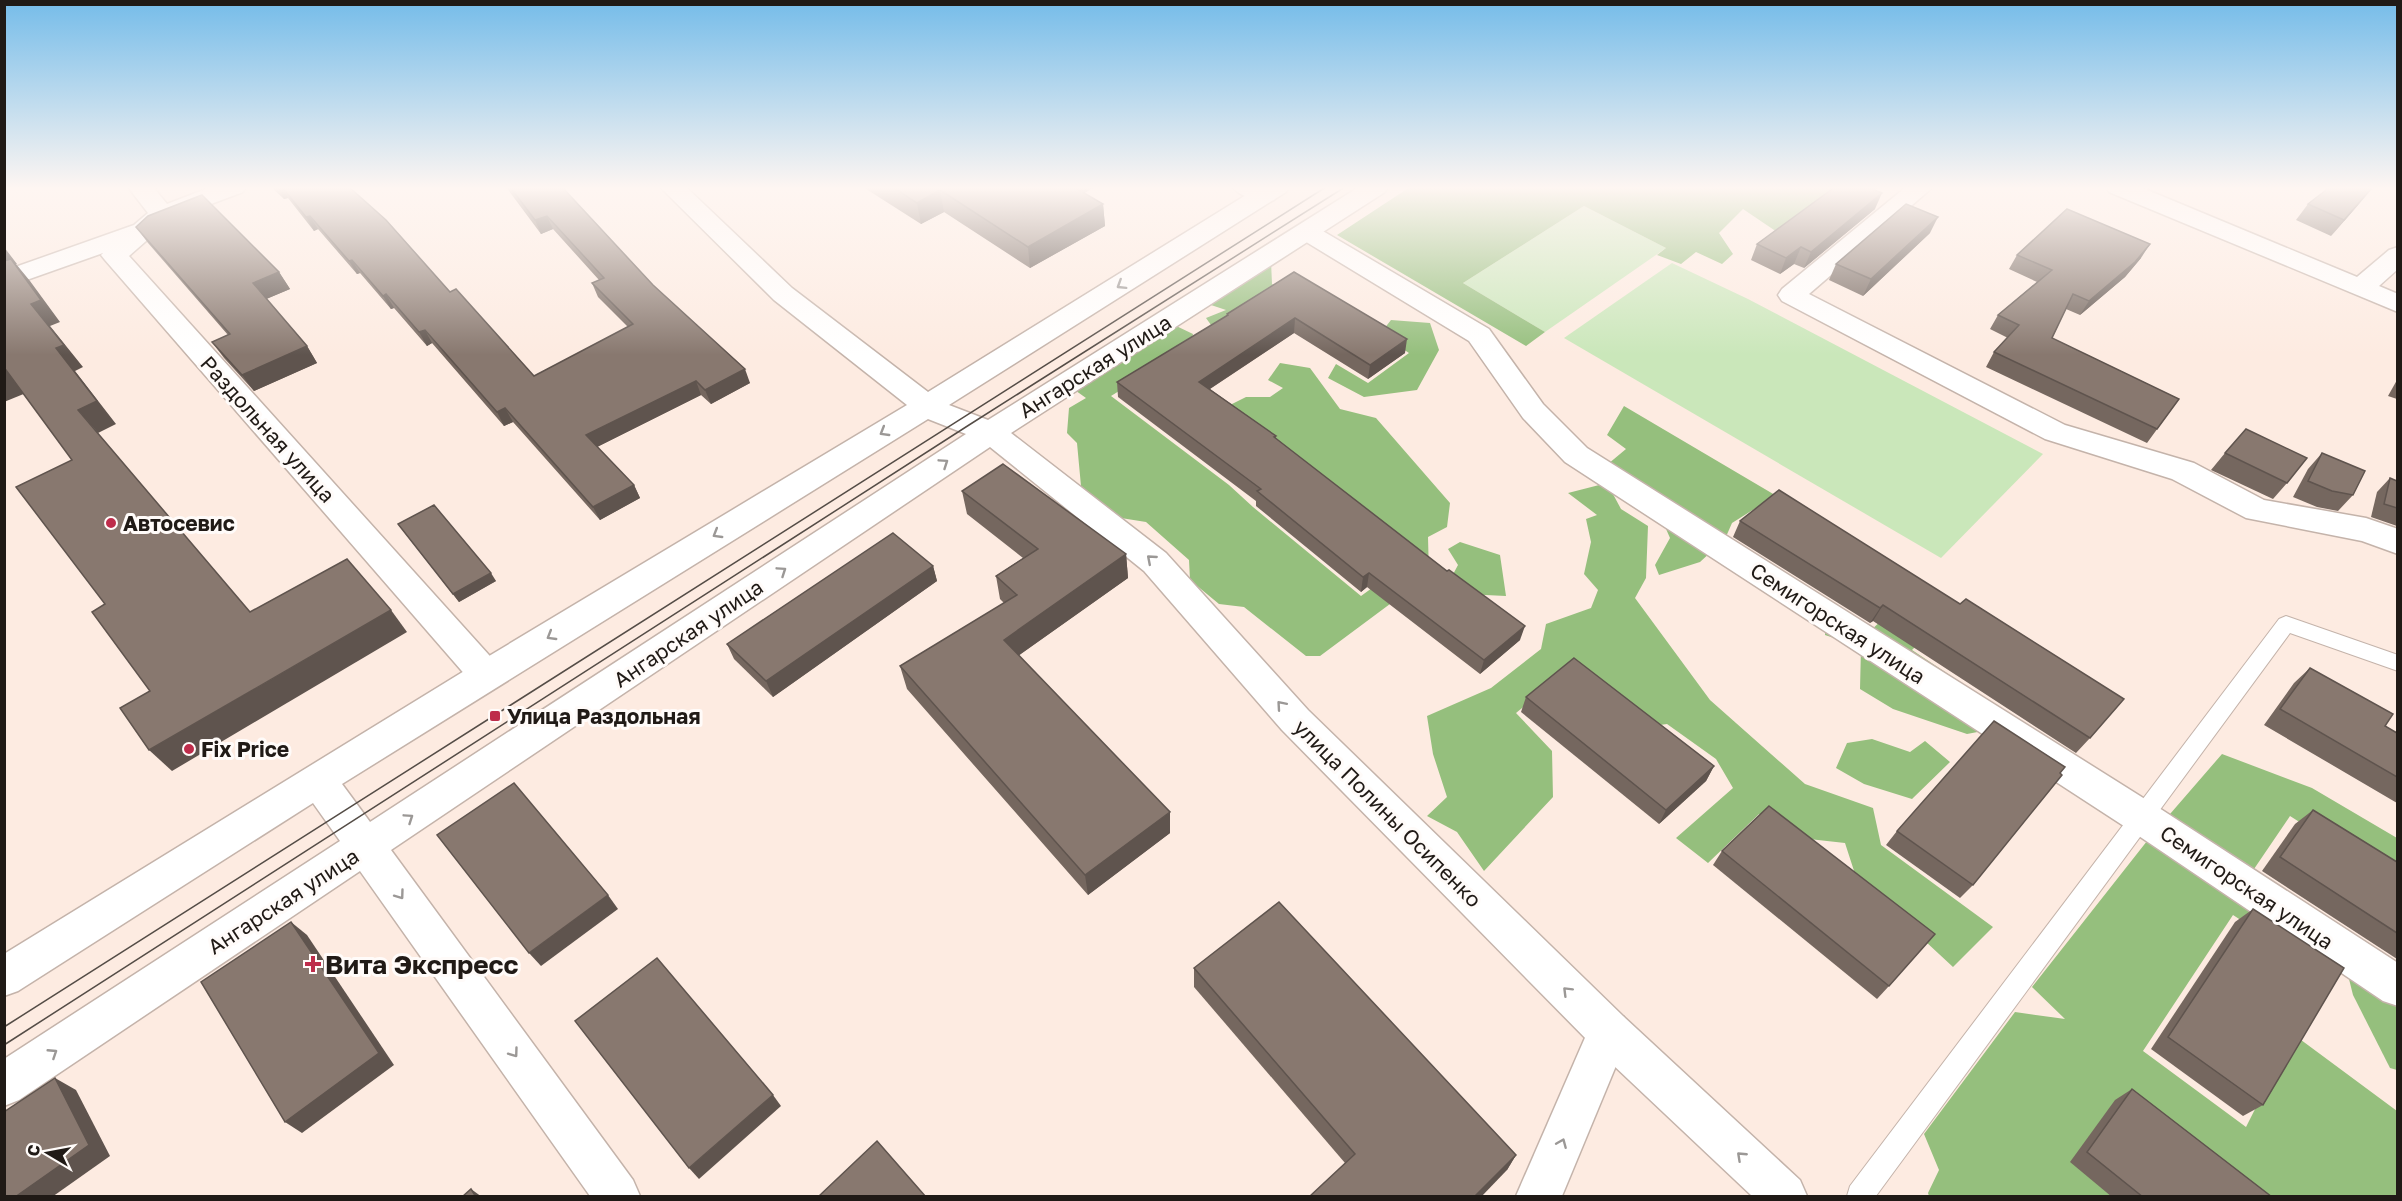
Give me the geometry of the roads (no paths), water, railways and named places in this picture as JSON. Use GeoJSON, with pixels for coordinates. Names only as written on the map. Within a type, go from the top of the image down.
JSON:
{"type":"FeatureCollection","features":[{"type":"Feature","properties":{"kind":"main road"},"geometry":{"type":"LineString","coordinates":[[4,280],[98,243]]}},
{"type":"Feature","properties":{"kind":"main road","name":"Раздольная улица"},"geometry":{"type":"LineString","coordinates":[[128,243],[114,255],[486,675]]}},
{"type":"Feature","properties":{"kind":"main road"},"geometry":{"type":"LineString","coordinates":[[730,243],[783,294],[927,406],[957,421],[991,432]]}},
{"type":"Feature","properties":{"kind":"main road"},"geometry":{"type":"LineString","coordinates":[[4,977],[319,782],[486,675],[927,406],[1180,243]]}},
{"type":"Feature","properties":{"kind":"main road","name":"Ангарская улица"},"geometry":{"type":"LineString","coordinates":[[4,1085],[991,432],[1290,243]]}},
{"type":"Feature","properties":{"kind":"main road","name":"Семигорская улица"},"geometry":{"type":"LineString","coordinates":[[1325,243],[1479,335],[1533,411],[1576,455],[2143,818],[2397,987]]}},
{"type":"Feature","properties":{"kind":"main road"},"geometry":{"type":"LineString","coordinates":[[1853,243],[1791,295],[2055,432],[2183,471],[2257,510],[2366,530],[2397,542]]}},
{"type":"Feature","properties":{"kind":"main road"},"geometry":{"type":"LineString","coordinates":[[2253,243],[2397,304]]}},
{"type":"Feature","properties":{"kind":"main road"},"geometry":{"type":"LineString","coordinates":[[2361,288],[2397,255]]}},
{"type":"Feature","properties":{"kind":"main road","name":"улица Полины Осипенко"},"geometry":{"type":"LineString","coordinates":[[991,432],[1155,562],[1295,720],[1609,1032],[1784,1197]]}},
{"type":"Feature","properties":{"kind":"main road"},"geometry":{"type":"LineString","coordinates":[[319,782],[617,1197]]}},
{"type":"Feature","properties":{"kind":"main road"},"geometry":{"type":"LineString","coordinates":[[1539,1197],[1609,1032]]}},
{"type":"Feature","properties":{"kind":"lane"},"geometry":{"type":"LineString","coordinates":[[1860,1197],[2286,624],[2397,663]]}},
{"type":"Feature","properties":{"kind":"tram line"},"geometry":{"type":"LineString","coordinates":[[4,1027],[1238,243]]}},
{"type":"Feature","properties":{"kind":"tram line"},"geometry":{"type":"LineString","coordinates":[[4,1045],[1256,243]]}},
{"type":"Feature","properties":{"kind":"place","name":"Автосевис"},"geometry":{"type":"Point","coordinates":[111,523]}},
{"type":"Feature","properties":{"kind":"place","name":"Улица Раздольная"},"geometry":{"type":"Point","coordinates":[495,716]}},
{"type":"Feature","properties":{"kind":"place","name":"Fix Price"},"geometry":{"type":"Point","coordinates":[189,749]}},
{"type":"Feature","properties":{"kind":"place","name":"Вита Экспресс"},"geometry":{"type":"Point","coordinates":[313,964]}}]}
